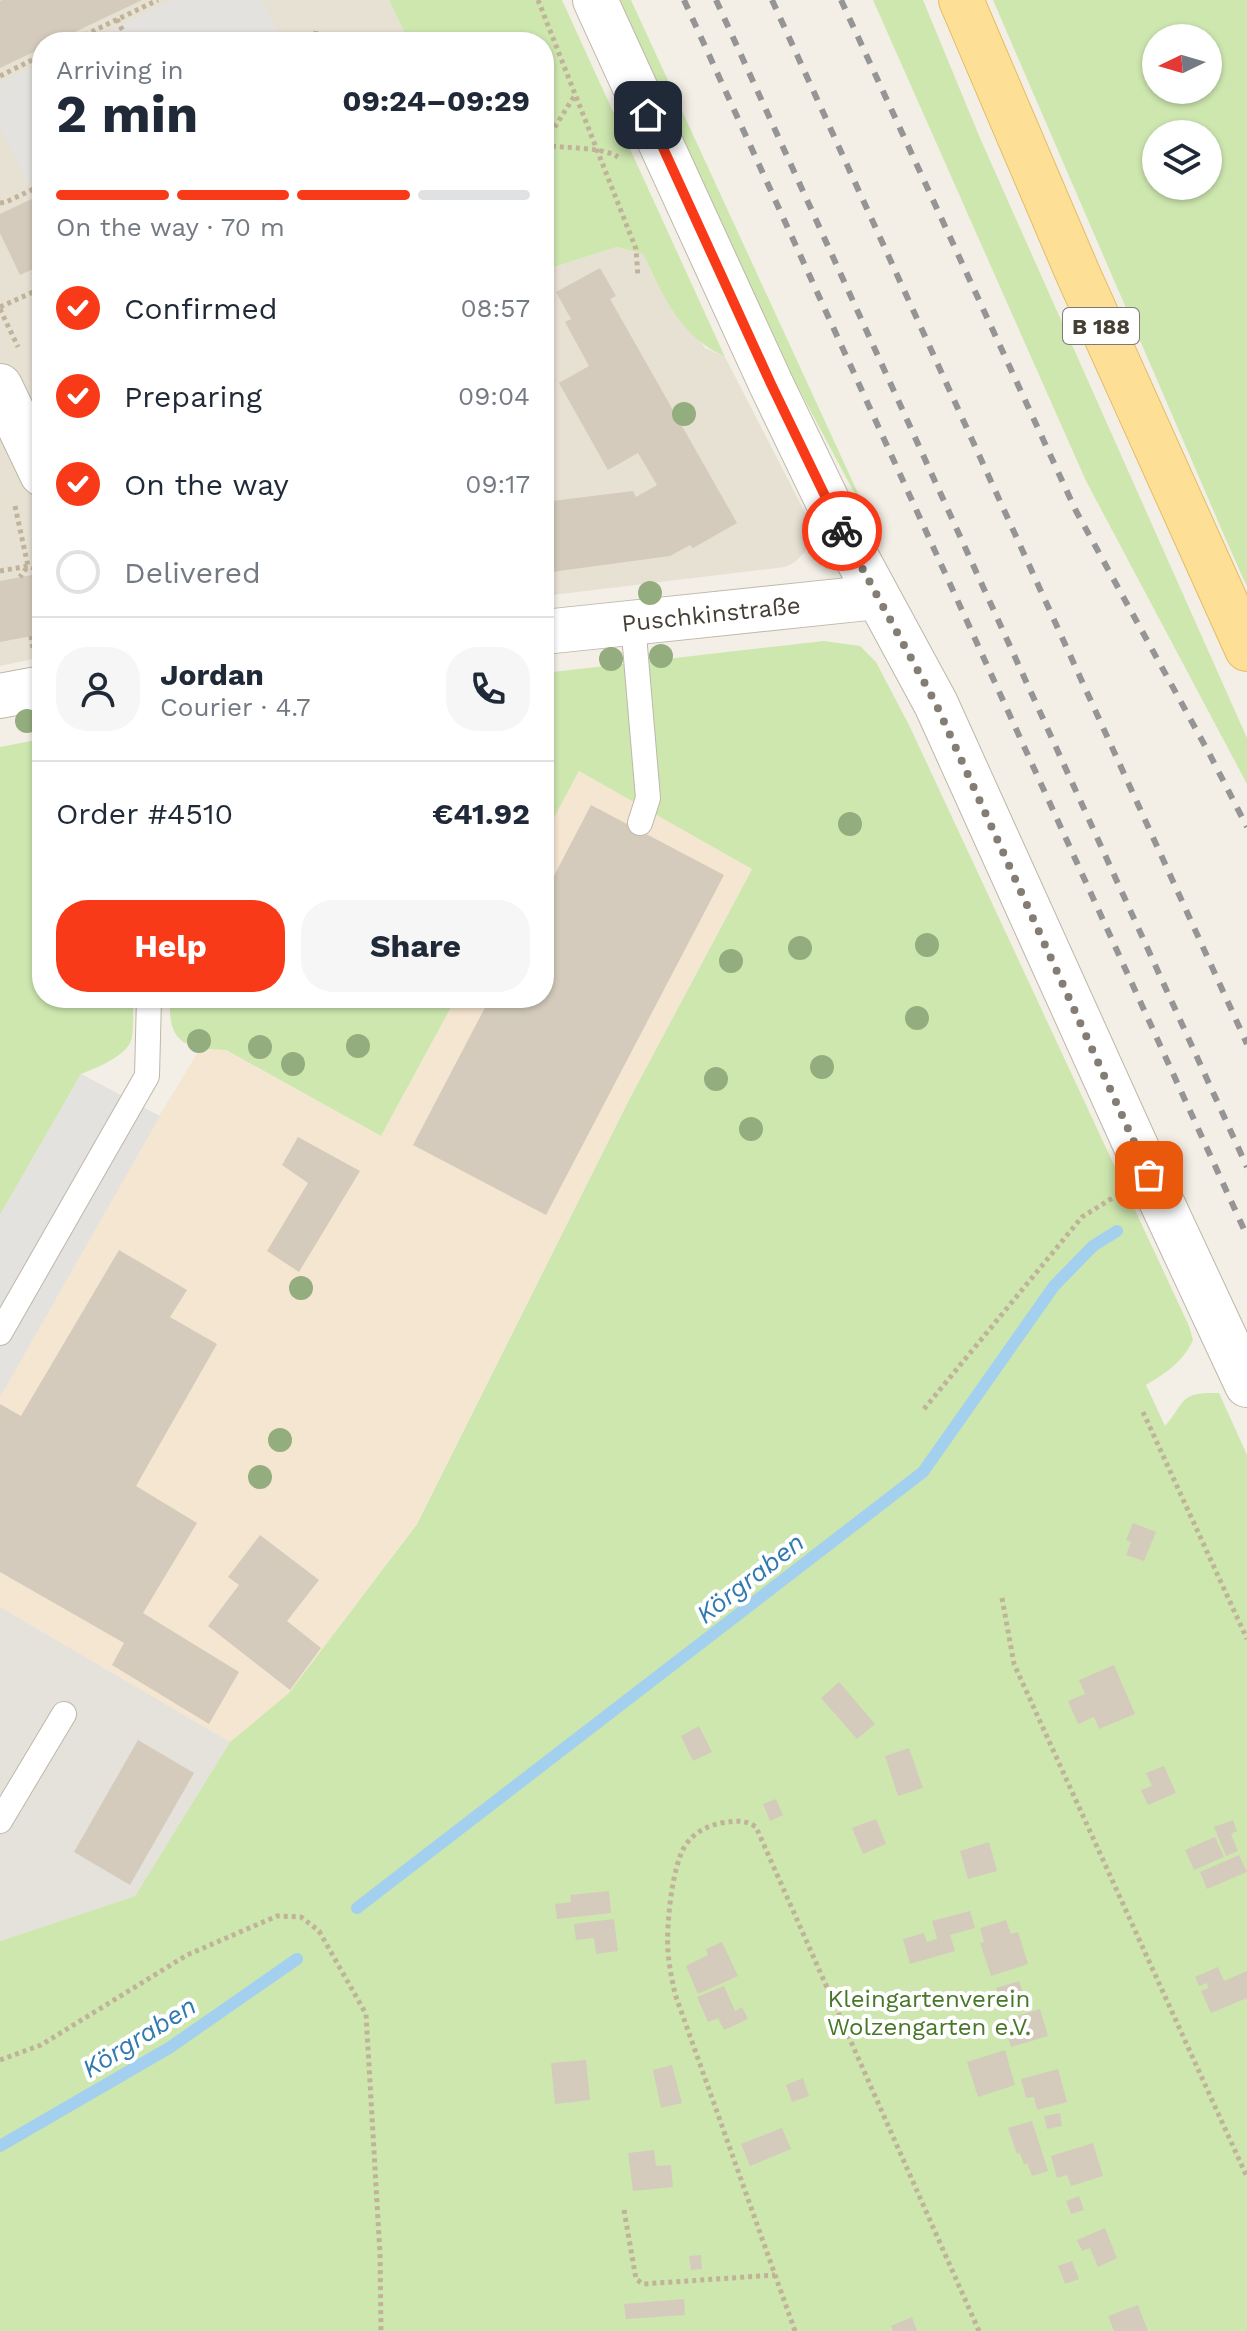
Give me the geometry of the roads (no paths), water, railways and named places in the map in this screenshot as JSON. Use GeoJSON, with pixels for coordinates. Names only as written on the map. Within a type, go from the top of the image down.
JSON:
{"type":"FeatureCollection","features":[{"type":"Feature","properties":{"kind":"main road","name":"B 188"},"geometry":{"type":"LineString","coordinates":[[961,0],[1078,274],[1247,649]]}},
{"type":"Feature","properties":{"kind":"street"},"geometry":{"type":"LineString","coordinates":[[595,0],[838,523],[936,704],[1247,1385]]}},
{"type":"Feature","properties":{"kind":"street"},"geometry":{"type":"LineString","coordinates":[[0,386],[28,486]]}},
{"type":"Feature","properties":{"kind":"street","name":"Puschkinstraße"},"geometry":{"type":"LineString","coordinates":[[554,631],[877,597]]}},
{"type":"Feature","properties":{"kind":"street"},"geometry":{"type":"LineString","coordinates":[[0,696],[32,690]]}},
{"type":"Feature","properties":{"kind":"lane"},"geometry":{"type":"LineString","coordinates":[[633,623],[648,798],[640,823]]}},
{"type":"Feature","properties":{"kind":"lane"},"geometry":{"type":"LineString","coordinates":[[0,1333],[147,1076],[149,1008]]}},
{"type":"Feature","properties":{"kind":"lane"},"geometry":{"type":"LineString","coordinates":[[0,1821],[64,1714]]}},
{"type":"Feature","properties":{"kind":"waterway","name":"Körgraben"},"geometry":{"type":"LineString","coordinates":[[357,1908],[923,1472],[1054,1286],[1093,1246],[1117,1231]]}},
{"type":"Feature","properties":{"kind":"waterway","name":"Körgraben"},"geometry":{"type":"LineString","coordinates":[[0,2146],[169,2048],[297,1959]]}},
{"type":"Feature","properties":{"kind":"railway"},"geometry":{"type":"LineString","coordinates":[[684,0],[1247,1236]]}},
{"type":"Feature","properties":{"kind":"railway"},"geometry":{"type":"LineString","coordinates":[[716,0],[1247,1167]]}},
{"type":"Feature","properties":{"kind":"railway"},"geometry":{"type":"LineString","coordinates":[[772,0],[1247,1044]]}},
{"type":"Feature","properties":{"kind":"railway"},"geometry":{"type":"LineString","coordinates":[[841,0],[1076,511],[1247,827]]}},
{"type":"Feature","properties":{"kind":"park label","name":"Kleingartenverein Wolzengarten e.V."},"geometry":{"type":"Point","coordinates":[929,2013]}}]}
